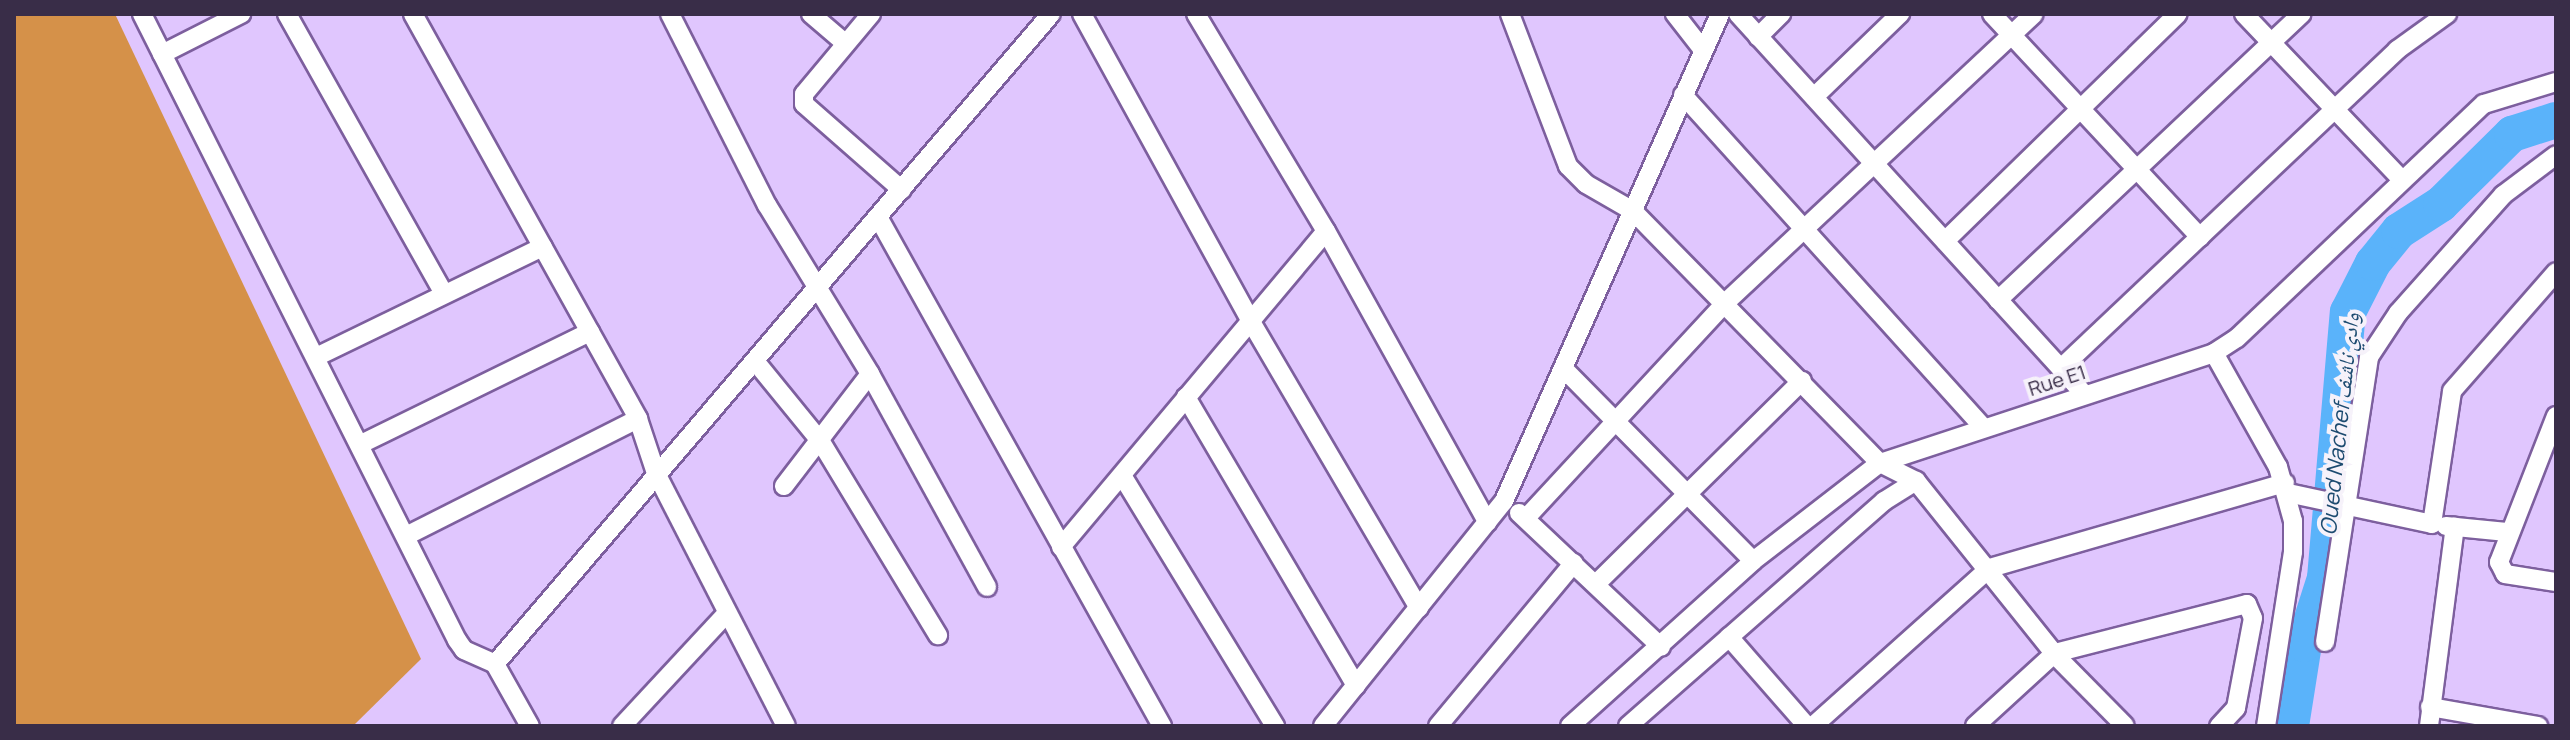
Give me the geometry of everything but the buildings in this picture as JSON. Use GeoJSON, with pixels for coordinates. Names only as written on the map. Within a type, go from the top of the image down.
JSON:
{"type":"FeatureCollection","features":[{"type":"Feature","properties":{"kind":"street"},"geometry":{"type":"LineString","coordinates":[[142,14],[464,650],[495,664],[530,726]]}},
{"type":"Feature","properties":{"kind":"street"},"geometry":{"type":"LineString","coordinates":[[162,54],[241,14]]}},
{"type":"Feature","properties":{"kind":"street"},"geometry":{"type":"LineString","coordinates":[[287,14],[444,294]]}},
{"type":"Feature","properties":{"kind":"street"},"geometry":{"type":"LineString","coordinates":[[413,14],[638,419],[656,473],[786,726]]}},
{"type":"Feature","properties":{"kind":"street"},"geometry":{"type":"LineString","coordinates":[[670,14],[767,205],[818,283],[987,587]]}},
{"type":"Feature","properties":{"kind":"street"},"geometry":{"type":"LineString","coordinates":[[811,14],[845,43]]}},
{"type":"Feature","properties":{"kind":"street"},"geometry":{"type":"LineString","coordinates":[[871,14],[804,94],[806,110],[902,190]]}},
{"type":"Feature","properties":{"kind":"street"},"geometry":{"type":"LineString","coordinates":[[495,664],[1051,14]]}},
{"type":"Feature","properties":{"kind":"street"},"geometry":{"type":"LineString","coordinates":[[1082,14],[1250,320],[1419,608]]}},
{"type":"Feature","properties":{"kind":"street"},"geometry":{"type":"LineString","coordinates":[[1196,14],[1326,231],[1487,522]]}},
{"type":"Feature","properties":{"kind":"street"},"geometry":{"type":"LineString","coordinates":[[1510,14],[1568,166],[1586,184],[1633,211],[1880,463],[1916,481],[1990,568],[2055,653],[2125,726]]}},
{"type":"Feature","properties":{"kind":"street"},"geometry":{"type":"LineString","coordinates":[[1675,14],[1703,50]]}},
{"type":"Feature","properties":{"kind":"street"},"geometry":{"type":"LineString","coordinates":[[1323,726],[1504,501],[1720,14]]}},
{"type":"Feature","properties":{"kind":"street"},"geometry":{"type":"LineString","coordinates":[[1738,14],[2084,394]]}},
{"type":"Feature","properties":{"kind":"street"},"geometry":{"type":"LineString","coordinates":[[1758,37],[1781,14]]}},
{"type":"Feature","properties":{"kind":"street"},"geometry":{"type":"LineString","coordinates":[[1814,97],[1900,14]]}},
{"type":"Feature","properties":{"kind":"street"},"geometry":{"type":"LineString","coordinates":[[1992,14],[2200,237]]}},
{"type":"Feature","properties":{"kind":"street"},"geometry":{"type":"LineString","coordinates":[[1526,518],[1724,304],[1877,166],[2034,14]]}},
{"type":"Feature","properties":{"kind":"street"},"geometry":{"type":"LineString","coordinates":[[1945,241],[2178,14]]}},
{"type":"Feature","properties":{"kind":"street"},"geometry":{"type":"LineString","coordinates":[[2244,14],[2401,179]]}},
{"type":"Feature","properties":{"kind":"street"},"geometry":{"type":"LineString","coordinates":[[1998,300],[2301,14]]}},
{"type":"Feature","properties":{"kind":"street"},"geometry":{"type":"LineString","coordinates":[[2061,368],[2397,50],[2447,14]]}},
{"type":"Feature","properties":{"kind":"street","name":"Rue E1"},"geometry":{"type":"LineString","coordinates":[[1570,726],[1753,561],[1880,463],[2214,353],[2237,338],[2401,179],[2484,104],[2556,82]]}},
{"type":"Feature","properties":{"kind":"street"},"geometry":{"type":"LineString","coordinates":[[1683,95],[1803,232],[1983,427]]}},
{"type":"Feature","properties":{"kind":"street"},"geometry":{"type":"LineString","coordinates":[[2325,642],[2360,389],[2380,337],[2503,195],[2556,155]]}},
{"type":"Feature","properties":{"kind":"street"},"geometry":{"type":"LineString","coordinates":[[878,217],[1162,726]]}},
{"type":"Feature","properties":{"kind":"street"},"geometry":{"type":"LineString","coordinates":[[1061,547],[1123,477],[1326,231]]}},
{"type":"Feature","properties":{"kind":"street"},"geometry":{"type":"LineString","coordinates":[[316,357],[543,247]]}},
{"type":"Feature","properties":{"kind":"street"},"geometry":{"type":"LineString","coordinates":[[2432,524],[2452,391],[2556,272]]}},
{"type":"Feature","properties":{"kind":"street"},"geometry":{"type":"LineString","coordinates":[[361,444],[590,332]]}},
{"type":"Feature","properties":{"kind":"street"},"geometry":{"type":"LineString","coordinates":[[2214,353],[2287,488],[2293,552],[2266,726]]}},
{"type":"Feature","properties":{"kind":"street"},"geometry":{"type":"LineString","coordinates":[[755,361],[821,442],[938,635]]}},
{"type":"Feature","properties":{"kind":"street"},"geometry":{"type":"LineString","coordinates":[[1563,368],[1753,561]]}},
{"type":"Feature","properties":{"kind":"street"},"geometry":{"type":"LineString","coordinates":[[784,486],[821,442],[870,374]]}},
{"type":"Feature","properties":{"kind":"street"},"geometry":{"type":"LineString","coordinates":[[1597,583],[1802,381]]}},
{"type":"Feature","properties":{"kind":"street"},"geometry":{"type":"LineString","coordinates":[[1186,397],[1356,686]]}},
{"type":"Feature","properties":{"kind":"street"},"geometry":{"type":"LineString","coordinates":[[2556,416],[2507,532],[2501,570],[2513,576],[2556,582]]}},
{"type":"Feature","properties":{"kind":"street"},"geometry":{"type":"LineString","coordinates":[[406,536],[638,419]]}},
{"type":"Feature","properties":{"kind":"street"},"geometry":{"type":"LineString","coordinates":[[1123,477],[1275,726]]}},
{"type":"Feature","properties":{"kind":"street"},"geometry":{"type":"LineString","coordinates":[[1628,726],[1884,501],[1916,481]]}},
{"type":"Feature","properties":{"kind":"street"},"geometry":{"type":"LineString","coordinates":[[1729,637],[1810,726],[1990,568],[2287,488],[2345,506],[2432,524],[2507,532]]}},
{"type":"Feature","properties":{"kind":"street"},"geometry":{"type":"LineString","coordinates":[[1504,501],[1597,583],[1661,647]]}},
{"type":"Feature","properties":{"kind":"street"},"geometry":{"type":"LineString","coordinates":[[2455,527],[2430,716],[2538,726]]}},
{"type":"Feature","properties":{"kind":"street"},"geometry":{"type":"LineString","coordinates":[[1438,726],[1574,563]]}},
{"type":"Feature","properties":{"kind":"street"},"geometry":{"type":"LineString","coordinates":[[1975,726],[2055,653],[2247,604],[2253,618],[2236,708],[2219,726]]}},
{"type":"Feature","properties":{"kind":"street"},"geometry":{"type":"LineString","coordinates":[[622,726],[726,614]]}},
{"type":"Feature","properties":{"kind":"shaded area"},"geometry":{"type":"Polygon","coordinates":[[[14,14],[115,14],[421,659],[353,726],[14,726],[14,14]]]}},
{"type":"Feature","properties":{"kind":"waterway","name":"Oued Nachef وادي ناشف"},"geometry":{"type":"LineString","coordinates":[[2291,726],[2304,644],[2325,578],[2348,312],[2373,263],[2399,231],[2441,204],[2512,134],[2556,120]]}}]}
